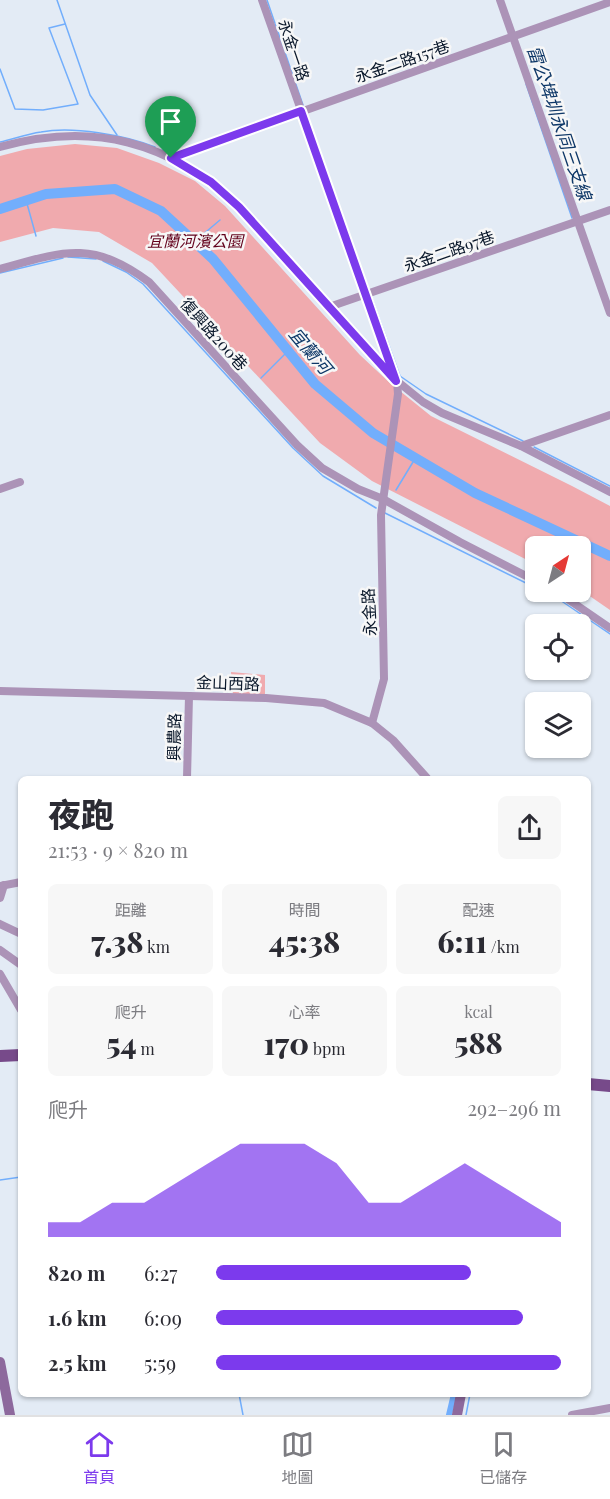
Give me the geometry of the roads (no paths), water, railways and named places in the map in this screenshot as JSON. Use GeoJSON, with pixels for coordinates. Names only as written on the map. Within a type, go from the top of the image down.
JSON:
{"type":"FeatureCollection","features":[{"type":"Feature","properties":{"kind":"main road"},"geometry":{"type":"LineString","coordinates":[[0,1056],[18,1055]]}},
{"type":"Feature","properties":{"kind":"main road"},"geometry":{"type":"LineString","coordinates":[[0,1062],[18,1061]]}},
{"type":"Feature","properties":{"kind":"main road"},"geometry":{"type":"LineString","coordinates":[[591,1084],[610,1086]]}},
{"type":"Feature","properties":{"kind":"street","name":"永金一路"},"geometry":{"type":"LineString","coordinates":[[262,0],[396,381],[398,394],[385,484]]}},
{"type":"Feature","properties":{"kind":"street"},"geometry":{"type":"LineString","coordinates":[[500,0],[610,313]]}},
{"type":"Feature","properties":{"kind":"street","name":"永金二路157巷"},"geometry":{"type":"LineString","coordinates":[[171,158],[610,2]]}},
{"type":"Feature","properties":{"kind":"street"},"geometry":{"type":"LineString","coordinates":[[0,147],[49,136],[77,135],[131,142],[171,158],[198,173],[233,200],[396,381],[423,402],[442,413],[521,446],[610,492]]}},
{"type":"Feature","properties":{"kind":"street","name":"永金二路97巷"},"geometry":{"type":"LineString","coordinates":[[329,307],[610,210]]}},
{"type":"Feature","properties":{"kind":"street","name":"復興路200巷"},"geometry":{"type":"LineString","coordinates":[[0,269],[47,255],[76,252],[101,256],[128,266],[149,282],[297,445],[322,468],[525,575]]}},
{"type":"Feature","properties":{"kind":"street"},"geometry":{"type":"LineString","coordinates":[[521,446],[610,416]]}},
{"type":"Feature","properties":{"kind":"street"},"geometry":{"type":"LineString","coordinates":[[0,489],[20,482]]}},
{"type":"Feature","properties":{"kind":"street","name":"永金路"},"geometry":{"type":"LineString","coordinates":[[372,723],[384,679],[380,561],[382,499],[385,484]]}},
{"type":"Feature","properties":{"kind":"street"},"geometry":{"type":"LineString","coordinates":[[572,602],[610,628]]}},
{"type":"Feature","properties":{"kind":"street","name":"金山西路"},"geometry":{"type":"LineString","coordinates":[[0,691],[189,696],[324,703],[372,723],[393,740],[425,776]]}},
{"type":"Feature","properties":{"kind":"street","name":"興農路"},"geometry":{"type":"LineString","coordinates":[[187,776],[189,696]]}},
{"type":"Feature","properties":{"kind":"street"},"geometry":{"type":"LineString","coordinates":[[0,898],[2,886],[18,883]]}},
{"type":"Feature","properties":{"kind":"street"},"geometry":{"type":"LineString","coordinates":[[0,924],[18,933]]}},
{"type":"Feature","properties":{"kind":"street"},"geometry":{"type":"LineString","coordinates":[[0,951],[18,963]]}},
{"type":"Feature","properties":{"kind":"street"},"geometry":{"type":"LineString","coordinates":[[0,974],[18,1004]]}},
{"type":"Feature","properties":{"kind":"street"},"geometry":{"type":"LineString","coordinates":[[12,993],[18,990]]}},
{"type":"Feature","properties":{"kind":"street"},"geometry":{"type":"LineString","coordinates":[[0,1362],[10,1415]]}},
{"type":"Feature","properties":{"kind":"street"},"geometry":{"type":"LineString","coordinates":[[457,1415],[460,1397]]}},
{"type":"Feature","properties":{"kind":"street"},"geometry":{"type":"LineString","coordinates":[[572,1415],[610,1408]]}},
{"type":"Feature","properties":{"kind":"waterway"},"geometry":{"type":"LineString","coordinates":[[57,0],[90,95],[117,135]]}},
{"type":"Feature","properties":{"kind":"waterway"},"geometry":{"type":"LineString","coordinates":[[267,0],[303,105]]}},
{"type":"Feature","properties":{"kind":"waterway"},"geometry":{"type":"LineString","coordinates":[[0,69],[15,109],[43,110],[78,104],[49,28],[65,24]]}},
{"type":"Feature","properties":{"kind":"waterway","name":"雷公埤圳永同三支線"},"geometry":{"type":"LineString","coordinates":[[526,84],[572,218]]}},
{"type":"Feature","properties":{"kind":"waterway"},"geometry":{"type":"LineString","coordinates":[[307,114],[311,127]]}},
{"type":"Feature","properties":{"kind":"waterway"},"geometry":{"type":"LineString","coordinates":[[0,142],[36,133],[68,130],[114,135],[155,147]]}},
{"type":"Feature","properties":{"kind":"waterway"},"geometry":{"type":"LineString","coordinates":[[162,150],[170,154]]}},
{"type":"Feature","properties":{"kind":"waterway"},"geometry":{"type":"LineString","coordinates":[[180,159],[212,178],[240,203]]}},
{"type":"Feature","properties":{"kind":"waterway","name":"宜蘭河"},"geometry":{"type":"LineString","coordinates":[[0,209],[46,194],[115,189],[161,211],[213,259],[315,384],[373,433],[475,493],[610,556]]}},
{"type":"Feature","properties":{"kind":"waterway"},"geometry":{"type":"LineString","coordinates":[[26,200],[36,236]]}},
{"type":"Feature","properties":{"kind":"waterway"},"geometry":{"type":"LineString","coordinates":[[194,242],[220,220]]}},
{"type":"Feature","properties":{"kind":"waterway"},"geometry":{"type":"LineString","coordinates":[[68,257],[96,259]]}},
{"type":"Feature","properties":{"kind":"waterway"},"geometry":{"type":"LineString","coordinates":[[0,273],[63,258]]}},
{"type":"Feature","properties":{"kind":"waterway"},"geometry":{"type":"LineString","coordinates":[[103,261],[126,272],[143,284],[293,448],[323,476],[376,508]]}},
{"type":"Feature","properties":{"kind":"waterway"},"geometry":{"type":"LineString","coordinates":[[372,298],[400,376]]}},
{"type":"Feature","properties":{"kind":"waterway"},"geometry":{"type":"LineString","coordinates":[[261,378],[288,351]]}},
{"type":"Feature","properties":{"kind":"waterway"},"geometry":{"type":"LineString","coordinates":[[400,376],[426,394],[523,441]]}},
{"type":"Feature","properties":{"kind":"waterway"},"geometry":{"type":"LineString","coordinates":[[534,447],[610,486]]}},
{"type":"Feature","properties":{"kind":"waterway"},"geometry":{"type":"LineString","coordinates":[[396,490],[413,462]]}},
{"type":"Feature","properties":{"kind":"waterway"},"geometry":{"type":"LineString","coordinates":[[385,513],[525,583]]}},
{"type":"Feature","properties":{"kind":"waterway"},"geometry":{"type":"LineString","coordinates":[[563,602],[610,634]]}},
{"type":"Feature","properties":{"kind":"waterway"},"geometry":{"type":"LineString","coordinates":[[0,1180],[18,1177]]}},
{"type":"Feature","properties":{"kind":"waterway"},"geometry":{"type":"LineString","coordinates":[[240,1397],[243,1415]]}},
{"type":"Feature","properties":{"kind":"waterway"},"geometry":{"type":"LineString","coordinates":[[449,1415],[453,1397]]}},
{"type":"Feature","properties":{"kind":"waterway"},"geometry":{"type":"LineString","coordinates":[[466,1415],[469,1397]]}},
{"type":"Feature","properties":{"kind":"park label","name":"宜蘭河濱公園"},"geometry":{"type":"Point","coordinates":[195,241]}}]}
